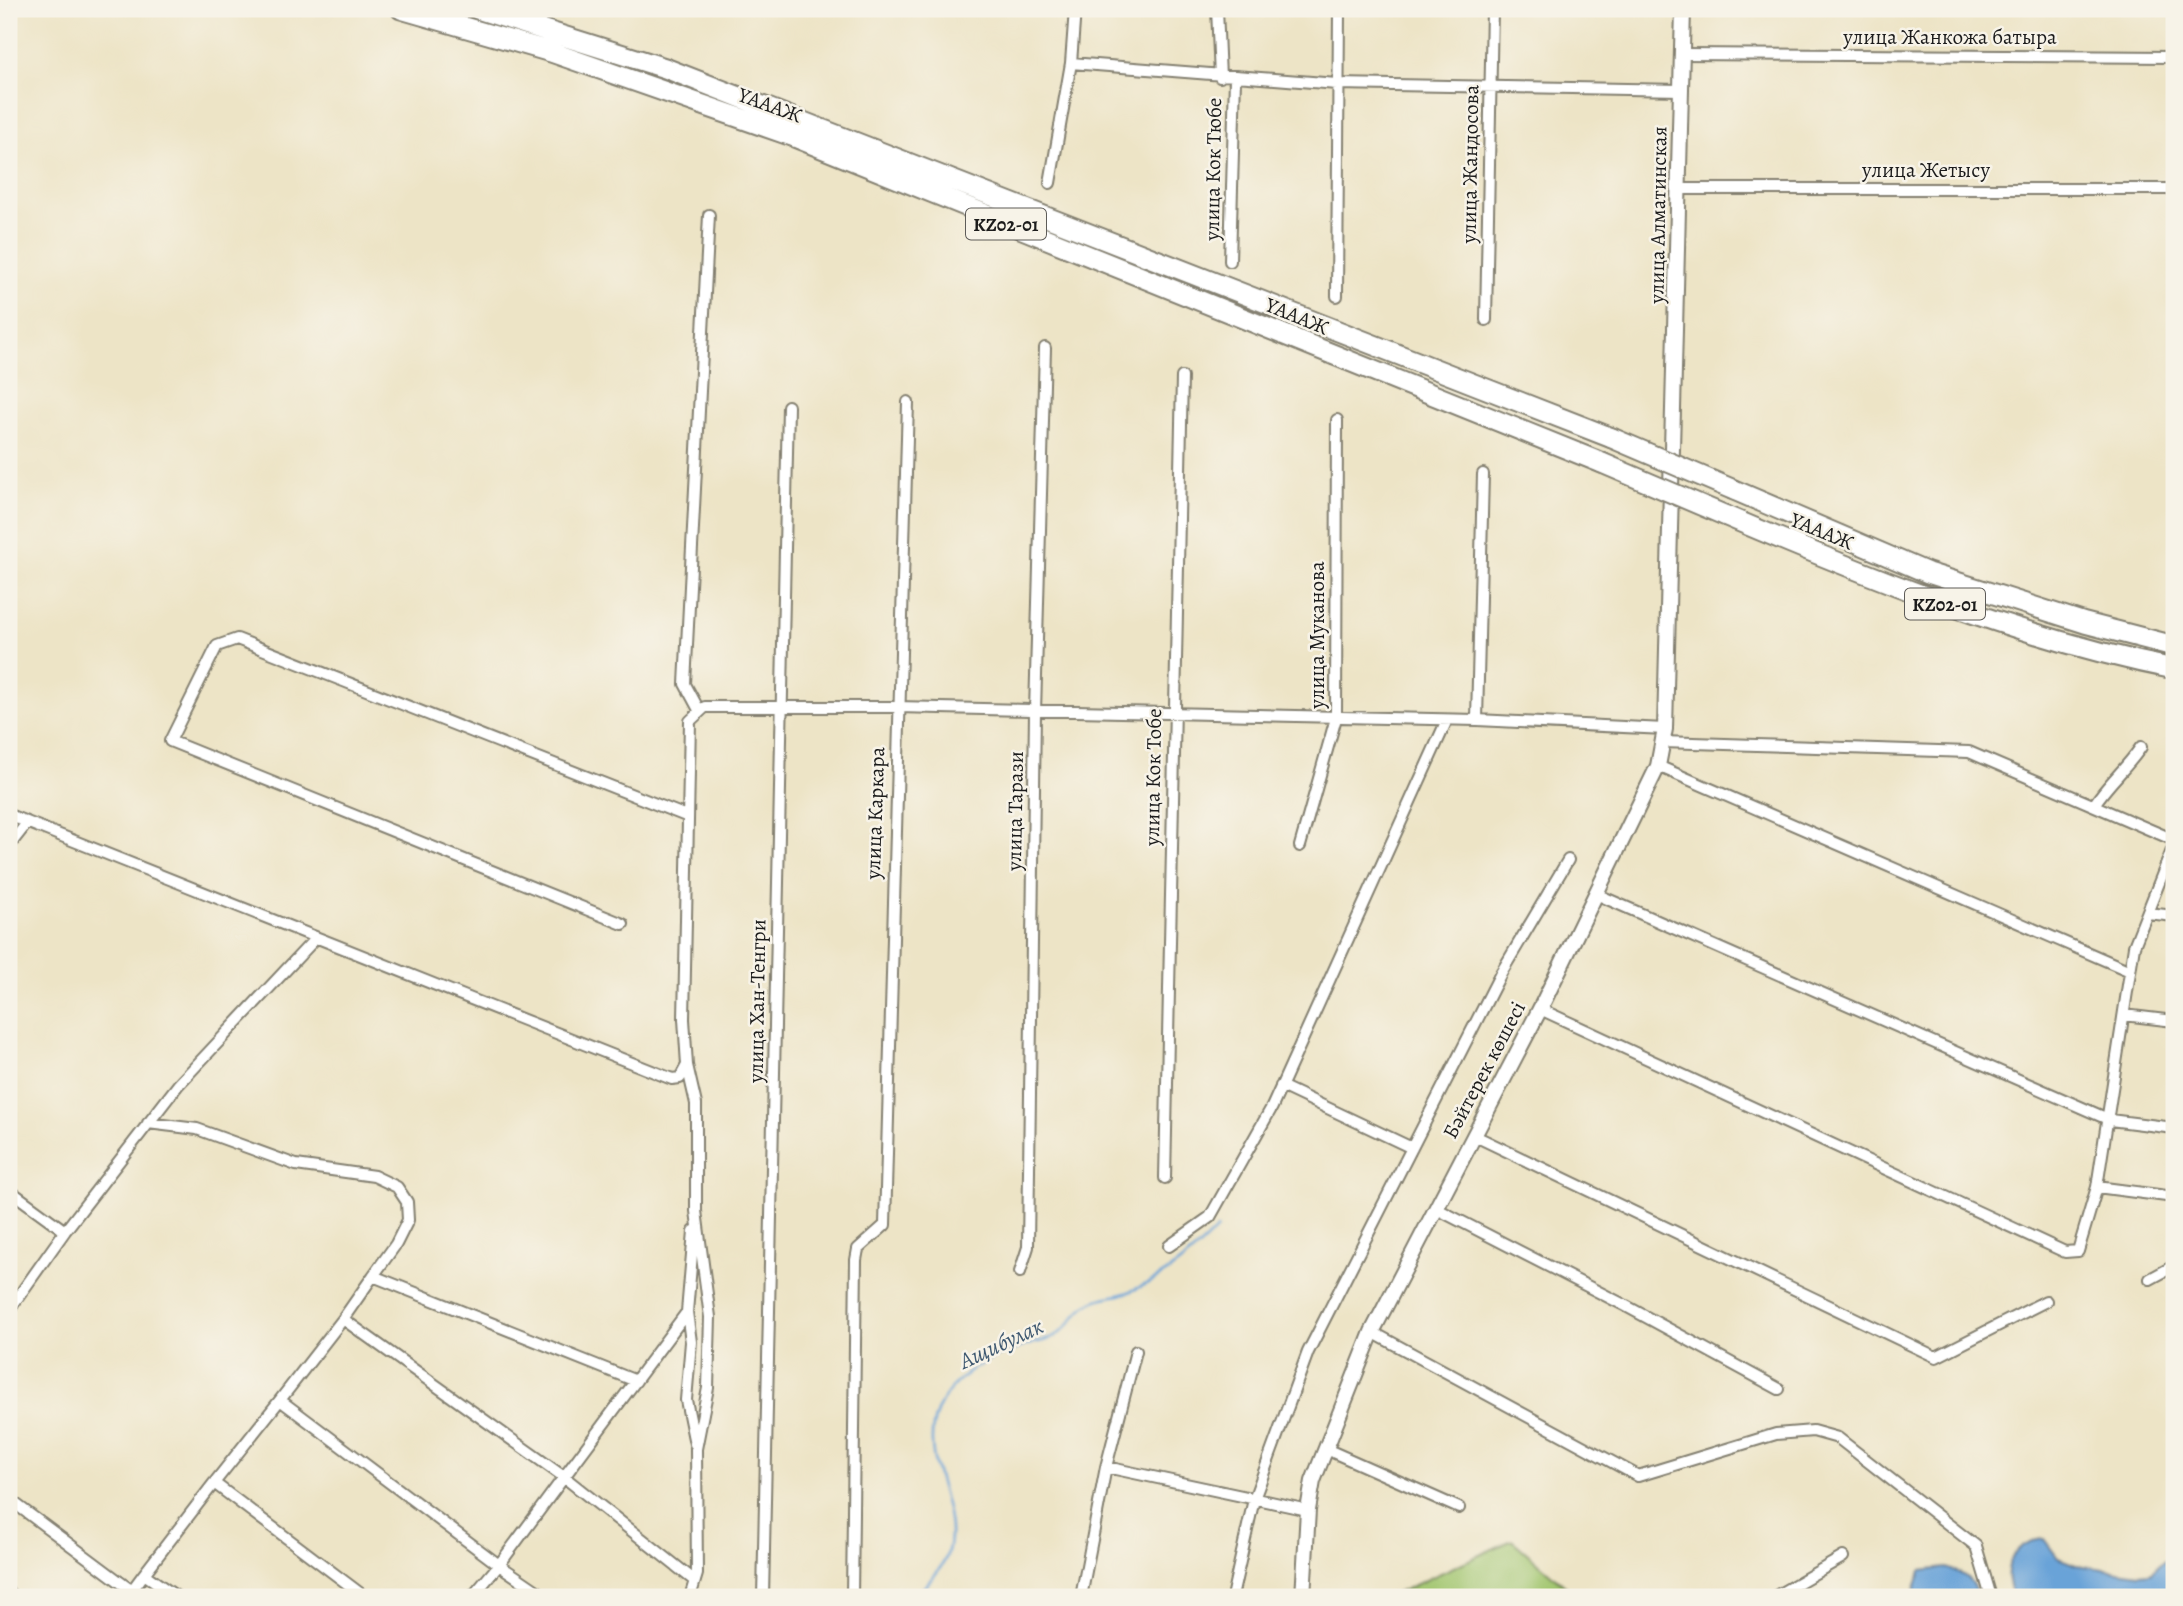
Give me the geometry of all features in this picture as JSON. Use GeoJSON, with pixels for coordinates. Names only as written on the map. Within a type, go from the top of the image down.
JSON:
{"type":"FeatureCollection","features":[{"type":"Feature","properties":{"kind":"highway","name":"ҮАААЖ"},"geometry":{"type":"LineString","coordinates":[[401,9],[551,52],[792,136],[1602,463],[1876,578],[1998,622],[2174,669]]}},
{"type":"Feature","properties":{"kind":"highway","name":"ҮАААЖ"},"geometry":{"type":"LineString","coordinates":[[477,9],[665,68],[1612,439],[1928,573],[2072,620],[2174,646]]}},
{"type":"Feature","properties":{"kind":"street"},"geometry":{"type":"LineString","coordinates":[[1050,183],[1071,63],[1075,9]]}},
{"type":"Feature","properties":{"kind":"street"},"geometry":{"type":"LineString","coordinates":[[1217,9],[1220,77]]}},
{"type":"Feature","properties":{"kind":"street"},"geometry":{"type":"LineString","coordinates":[[1337,296],[1339,9]]}},
{"type":"Feature","properties":{"kind":"street","name":"улица Жандосова"},"geometry":{"type":"LineString","coordinates":[[1486,320],[1492,9]]}},
{"type":"Feature","properties":{"kind":"street","name":"улица Алматинская"},"geometry":{"type":"LineString","coordinates":[[1670,556],[1683,9]]}},
{"type":"Feature","properties":{"kind":"street","name":"улица Жанкожа батыра"},"geometry":{"type":"LineString","coordinates":[[1683,54],[2174,57]]}},
{"type":"Feature","properties":{"kind":"street"},"geometry":{"type":"LineString","coordinates":[[1071,63],[1338,85],[1682,90]]}},
{"type":"Feature","properties":{"kind":"street","name":"улица Кок Тюбе"},"geometry":{"type":"LineString","coordinates":[[1230,261],[1235,78]]}},
{"type":"Feature","properties":{"kind":"street","name":"улица Жетысу"},"geometry":{"type":"LineString","coordinates":[[1679,189],[2174,189]]}},
{"type":"Feature","properties":{"kind":"street"},"geometry":{"type":"LineString","coordinates":[[699,709],[685,684],[709,215]]}},
{"type":"Feature","properties":{"kind":"street","name":"улица Тарази"},"geometry":{"type":"LineString","coordinates":[[1020,1272],[1028,1247],[1035,712],[1045,348]]}},
{"type":"Feature","properties":{"kind":"street","name":"улица Кок Тобе"},"geometry":{"type":"LineString","coordinates":[[1165,1178],[1182,377]]}},
{"type":"Feature","properties":{"kind":"street","name":"улица Каркара"},"geometry":{"type":"LineString","coordinates":[[852,1597],[856,1259],[859,1249],[884,1225],[897,707],[908,402]]}},
{"type":"Feature","properties":{"kind":"street","name":"улица Хан-Тенгри"},"geometry":{"type":"LineString","coordinates":[[763,1597],[788,406]]}},
{"type":"Feature","properties":{"kind":"street","name":"улица Муканова"},"geometry":{"type":"LineString","coordinates":[[1300,846],[1336,718],[1337,420]]}},
{"type":"Feature","properties":{"kind":"street"},"geometry":{"type":"LineString","coordinates":[[1478,720],[1483,474]]}},
{"type":"Feature","properties":{"kind":"street","name":"Бәйтерек көшесі"},"geometry":{"type":"LineString","coordinates":[[1303,1597],[1308,1510],[1313,1481],[1373,1332],[1540,1009],[1658,766],[1664,736],[1670,556]]}},
{"type":"Feature","properties":{"kind":"street"},"geometry":{"type":"LineString","coordinates":[[623,924],[170,741],[217,646],[237,639],[686,816]]}},
{"type":"Feature","properties":{"kind":"street"},"geometry":{"type":"LineString","coordinates":[[690,1597],[695,1581],[695,1449],[686,1400],[691,1342],[687,1312],[696,1210],[696,1104],[687,1065],[684,1019],[686,816],[690,720],[699,709],[782,706],[897,707],[1478,720],[1664,736],[1969,752],[2174,840]]}},
{"type":"Feature","properties":{"kind":"street"},"geometry":{"type":"LineString","coordinates":[[1169,1245],[1210,1217],[1281,1086],[1447,720]]}},
{"type":"Feature","properties":{"kind":"street"},"geometry":{"type":"LineString","coordinates":[[2094,805],[2105,787],[2141,747]]}},
{"type":"Feature","properties":{"kind":"street"},"geometry":{"type":"LineString","coordinates":[[1658,766],[2130,971]]}},
{"type":"Feature","properties":{"kind":"street"},"geometry":{"type":"LineString","coordinates":[[9,815],[663,1077],[680,1078],[687,1065]]}},
{"type":"Feature","properties":{"kind":"street"},"geometry":{"type":"LineString","coordinates":[[9,846],[27,823]]}},
{"type":"Feature","properties":{"kind":"street"},"geometry":{"type":"LineString","coordinates":[[1540,1009],[2065,1252],[2078,1251],[2097,1187],[2134,946],[2174,845]]}},
{"type":"Feature","properties":{"kind":"street"},"geometry":{"type":"LineString","coordinates":[[1232,1597],[1254,1499],[1308,1352],[1501,972],[1568,860]]}},
{"type":"Feature","properties":{"kind":"street"},"geometry":{"type":"LineString","coordinates":[[1596,894],[2109,1120],[2174,1128]]}},
{"type":"Feature","properties":{"kind":"street"},"geometry":{"type":"LineString","coordinates":[[2148,913],[2174,916]]}},
{"type":"Feature","properties":{"kind":"street"},"geometry":{"type":"LineString","coordinates":[[9,1310],[65,1230],[178,1085],[314,939]]}},
{"type":"Feature","properties":{"kind":"street"},"geometry":{"type":"LineString","coordinates":[[2124,1015],[2174,1021]]}},
{"type":"Feature","properties":{"kind":"street"},"geometry":{"type":"LineString","coordinates":[[1281,1086],[1412,1147]]}},
{"type":"Feature","properties":{"kind":"street"},"geometry":{"type":"LineString","coordinates":[[9,1499],[129,1594],[343,1319],[396,1244],[408,1220],[407,1202],[397,1186],[374,1176],[296,1165],[197,1129],[148,1124]]}},
{"type":"Feature","properties":{"kind":"street"},"geometry":{"type":"LineString","coordinates":[[1473,1135],[1936,1357],[2046,1301]]}},
{"type":"Feature","properties":{"kind":"street"},"geometry":{"type":"LineString","coordinates":[[2097,1187],[2174,1198]]}},
{"type":"Feature","properties":{"kind":"street"},"geometry":{"type":"LineString","coordinates":[[9,1190],[65,1230]]}},
{"type":"Feature","properties":{"kind":"street"},"geometry":{"type":"LineString","coordinates":[[1437,1209],[1779,1389]]}},
{"type":"Feature","properties":{"kind":"street"},"geometry":{"type":"LineString","coordinates":[[695,1449],[708,1388],[710,1317],[696,1210]]}},
{"type":"Feature","properties":{"kind":"street"},"geometry":{"type":"LineString","coordinates":[[2150,1279],[2174,1266]]}},
{"type":"Feature","properties":{"kind":"street"},"geometry":{"type":"LineString","coordinates":[[373,1276],[635,1381]]}},
{"type":"Feature","properties":{"kind":"street"},"geometry":{"type":"LineString","coordinates":[[472,1597],[499,1565],[687,1312]]}},
{"type":"Feature","properties":{"kind":"street"},"geometry":{"type":"LineString","coordinates":[[343,1319],[564,1477],[695,1581]]}},
{"type":"Feature","properties":{"kind":"street"},"geometry":{"type":"LineString","coordinates":[[1373,1332],[1638,1476],[1776,1434],[1813,1431],[1838,1438],[1976,1546],[1991,1597]]}},
{"type":"Feature","properties":{"kind":"street"},"geometry":{"type":"LineString","coordinates":[[1081,1597],[1106,1467],[1136,1351]]}},
{"type":"Feature","properties":{"kind":"street"},"geometry":{"type":"LineString","coordinates":[[280,1400],[545,1597]]}},
{"type":"Feature","properties":{"kind":"street"},"geometry":{"type":"LineString","coordinates":[[1326,1449],[1459,1508]]}},
{"type":"Feature","properties":{"kind":"street"},"geometry":{"type":"LineString","coordinates":[[1106,1467],[1308,1510]]}},
{"type":"Feature","properties":{"kind":"street"},"geometry":{"type":"LineString","coordinates":[[214,1483],[365,1597]]}},
{"type":"Feature","properties":{"kind":"street"},"geometry":{"type":"LineString","coordinates":[[1774,1597],[1843,1557]]}},
{"type":"Feature","properties":{"kind":"street"},"geometry":{"type":"LineString","coordinates":[[145,1574],[177,1597]]}},
{"type":"Feature","properties":{"kind":"street"},"geometry":{"type":"LineString","coordinates":[[9,1593],[14,1597]]}},
{"type":"Feature","properties":{"kind":"green space"},"geometry":{"type":"Polygon","coordinates":[[[1512,1540],[1567,1588],[1567,1597],[1389,1597],[1512,1540]]]}},
{"type":"Feature","properties":{"kind":"water"},"geometry":{"type":"Polygon","coordinates":[[[2044,1539],[2058,1558],[2076,1565],[2139,1574],[2150,1573],[2174,1554],[2174,1597],[2013,1597],[2008,1577],[2012,1559],[2024,1545],[2044,1539]]]}},
{"type":"Feature","properties":{"kind":"water"},"geometry":{"type":"Polygon","coordinates":[[[1946,1568],[1967,1578],[1977,1597],[1912,1597],[1921,1571],[1946,1568]]]}},
{"type":"Feature","properties":{"kind":"waterway","name":"Ащибулак"},"geometry":{"type":"LineString","coordinates":[[915,1597],[937,1572],[947,1555],[950,1534],[948,1514],[933,1454],[932,1434],[937,1413],[949,1391],[976,1367],[1008,1352],[1056,1336],[1092,1302],[1125,1293],[1156,1279],[1188,1256],[1217,1229]]}}]}
